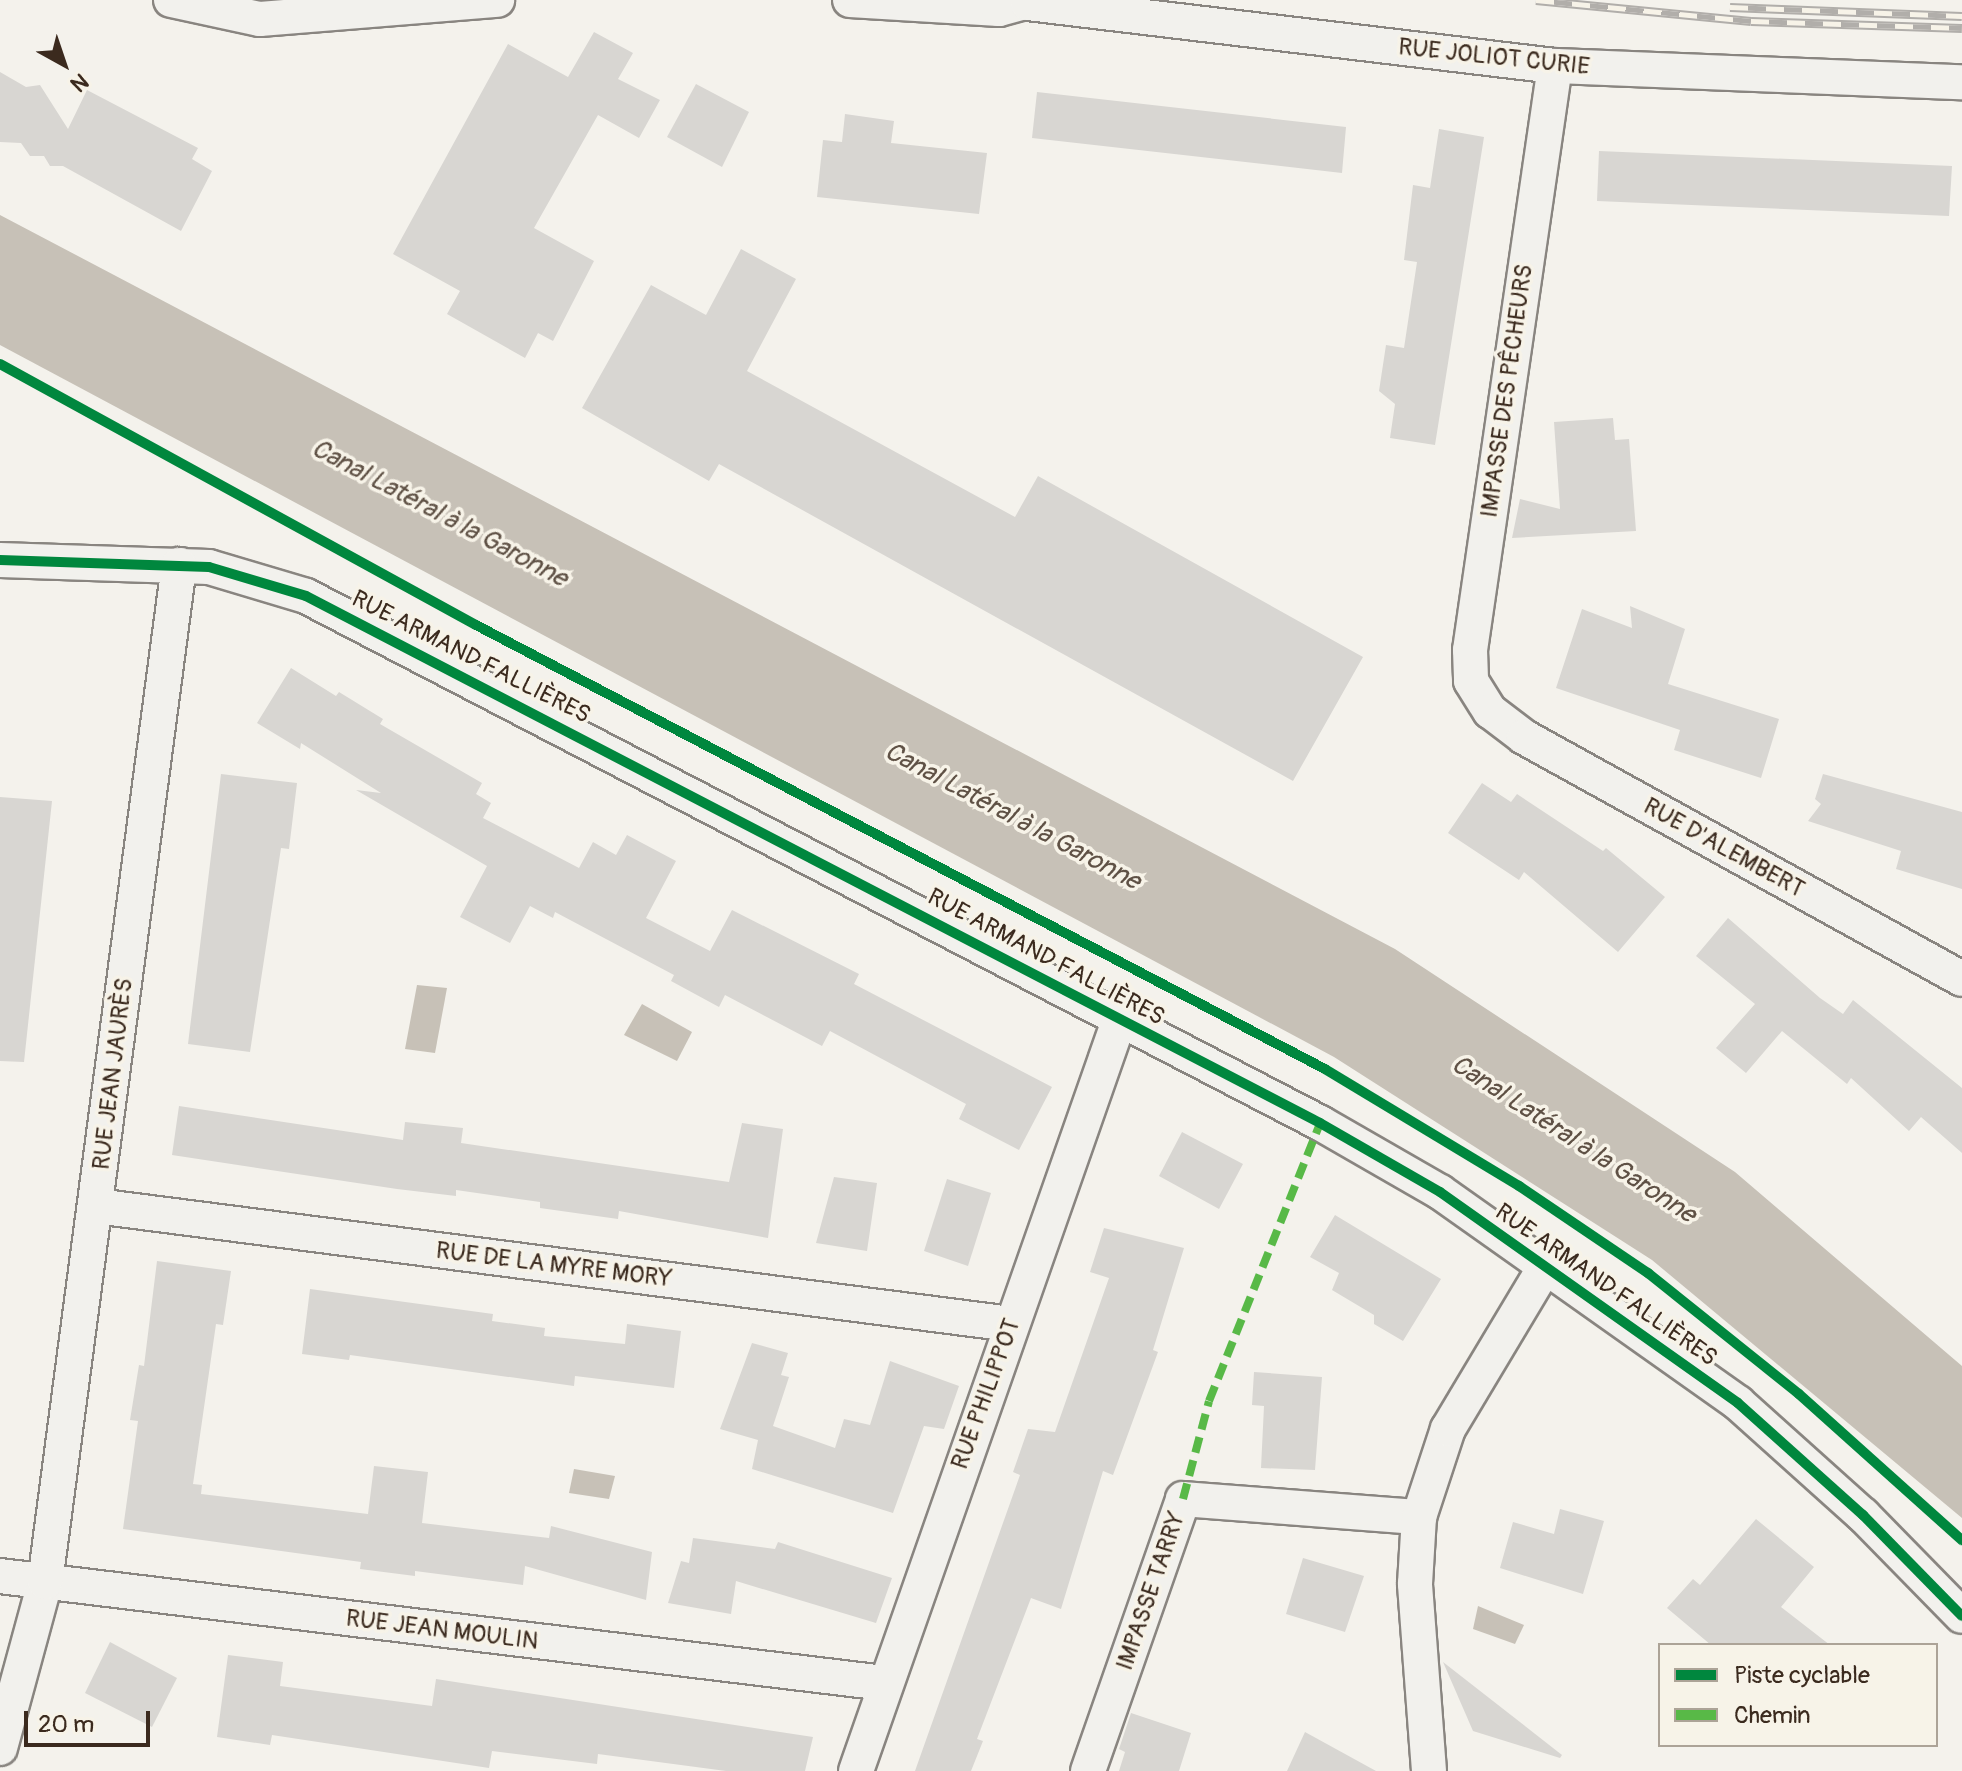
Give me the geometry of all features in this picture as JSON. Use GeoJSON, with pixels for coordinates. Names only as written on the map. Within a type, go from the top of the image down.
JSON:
{"type":"FeatureCollection","features":[{"type":"Feature","properties":{"kind":"street"},"geometry":{"type":"LineString","coordinates":[[185,4],[260,19],[497,0]]}},
{"type":"Feature","properties":{"kind":"street","name":"RUE JOLIOT CURIE"},"geometry":{"type":"LineString","coordinates":[[850,0],[949,9],[1030,1],[1555,66],[1962,82]]}},
{"type":"Feature","properties":{"kind":"street","name":"IMPASSE DES PÊCHEURS"},"geometry":{"type":"LineString","coordinates":[[1490,711],[1471,681],[1470,650],[1555,66]]}},
{"type":"Feature","properties":{"kind":"street","name":"RUE ARMAND FALLIÈRES"},"geometry":{"type":"LineString","coordinates":[[0,560],[179,565],[256,579],[324,604],[1120,1018],[1426,1185],[1738,1403],[1792,1447],[1962,1616]]}},
{"type":"Feature","properties":{"kind":"street","name":"RUE JEAN JAURÈS"},"geometry":{"type":"LineString","coordinates":[[0,1748],[45,1582],[179,565]]}},
{"type":"Feature","properties":{"kind":"street","name":"RUE D'ALEMBERT"},"geometry":{"type":"LineString","coordinates":[[1490,711],[1524,737],[1962,979]]}},
{"type":"Feature","properties":{"kind":"street","name":"RUE PHILIPPOT"},"geometry":{"type":"LineString","coordinates":[[856,1771],[884,1683],[1120,1018]]}},
{"type":"Feature","properties":{"kind":"street","name":"RUE DE LA MYRE MORY"},"geometry":{"type":"LineString","coordinates":[[96,1206],[1011,1324]]}},
{"type":"Feature","properties":{"kind":"street"},"geometry":{"type":"LineString","coordinates":[[1429,1771],[1415,1584],[1419,1517],[1448,1429],[1545,1267]]}},
{"type":"Feature","properties":{"kind":"street","name":"IMPASSE TARRY"},"geometry":{"type":"LineString","coordinates":[[1088,1771],[1183,1499],[1419,1517]]}},
{"type":"Feature","properties":{"kind":"street","name":"RUE JEAN MOULIN"},"geometry":{"type":"LineString","coordinates":[[0,1576],[884,1683]]}},
{"type":"Feature","properties":{"kind":"water","name":"Canal Latéral à la Garonne"},"geometry":{"type":"Polygon","coordinates":[[[0,215],[1395,949],[1735,1172],[1962,1366],[1962,1518],[1652,1260],[1334,1057],[0,345],[0,215]]]}},
{"type":"Feature","properties":{"kind":"water"},"geometry":{"type":"Polygon","coordinates":[[[417,985],[447,988],[435,1053],[405,1049],[417,985]]]}},
{"type":"Feature","properties":{"kind":"water"},"geometry":{"type":"Polygon","coordinates":[[[642,1004],[692,1032],[677,1061],[624,1035],[642,1004]]]}},
{"type":"Feature","properties":{"kind":"water"},"geometry":{"type":"Polygon","coordinates":[[[574,1469],[615,1476],[609,1499],[569,1493],[574,1469]]]}},
{"type":"Feature","properties":{"kind":"water"},"geometry":{"type":"Polygon","coordinates":[[[1478,1606],[1524,1625],[1515,1644],[1473,1629],[1478,1606]]]}},
{"type":"Feature","properties":{"kind":"building"},"geometry":{"type":"Polygon","coordinates":[[[594,32],[633,53],[618,79],[660,100],[639,138],[598,115],[534,228],[594,261],[553,341],[538,333],[525,358],[447,314],[460,291],[393,254],[508,44],[568,77],[594,32]]]}},
{"type":"Feature","properties":{"kind":"building"},"geometry":{"type":"Polygon","coordinates":[[[0,72],[26,87],[40,85],[68,129],[87,90],[198,148],[192,159],[212,171],[181,231],[63,166],[50,166],[44,156],[30,156],[21,143],[0,142],[0,72]]]}},
{"type":"Feature","properties":{"kind":"building"},"geometry":{"type":"Polygon","coordinates":[[[696,84],[749,112],[722,167],[667,137],[696,84]]]}},
{"type":"Feature","properties":{"kind":"building"},"geometry":{"type":"Polygon","coordinates":[[[1037,92],[1346,127],[1342,173],[1032,138],[1037,92]]]}},
{"type":"Feature","properties":{"kind":"building"},"geometry":{"type":"Polygon","coordinates":[[[845,114],[894,121],[891,143],[987,153],[979,214],[817,197],[823,140],[842,142],[845,114]]]}},
{"type":"Feature","properties":{"kind":"building"},"geometry":{"type":"Polygon","coordinates":[[[1439,129],[1484,137],[1435,445],[1390,438],[1395,404],[1379,391],[1386,345],[1404,348],[1417,262],[1404,260],[1413,185],[1430,188],[1439,129]]]}},
{"type":"Feature","properties":{"kind":"building"},"geometry":{"type":"Polygon","coordinates":[[[1599,151],[1952,166],[1949,216],[1597,201],[1599,151]]]}},
{"type":"Feature","properties":{"kind":"building"},"geometry":{"type":"Polygon","coordinates":[[[741,249],[796,279],[747,371],[1015,517],[1038,476],[1363,657],[1293,781],[719,464],[709,481],[582,408],[651,285],[706,315],[741,249]]]}},
{"type":"Feature","properties":{"kind":"building"},"geometry":{"type":"Polygon","coordinates":[[[1613,418],[1615,440],[1629,439],[1636,531],[1512,538],[1520,499],[1560,509],[1554,422],[1613,418]]]}},
{"type":"Feature","properties":{"kind":"building"},"geometry":{"type":"Polygon","coordinates":[[[1630,606],[1685,629],[1668,684],[1779,719],[1761,778],[1674,750],[1680,730],[1556,688],[1582,609],[1632,628],[1630,606]]]}},
{"type":"Feature","properties":{"kind":"building"},"geometry":{"type":"Polygon","coordinates":[[[291,668],[336,696],[339,692],[383,719],[380,724],[482,783],[476,794],[491,803],[483,818],[579,868],[593,842],[616,855],[627,835],[676,861],[646,918],[710,951],[732,910],[859,974],[854,984],[1052,1087],[1019,1150],[959,1119],[966,1104],[830,1031],[822,1046],[725,995],[719,1007],[671,981],[674,975],[555,912],[553,918],[530,906],[510,943],[460,917],[487,866],[356,790],[381,793],[301,743],[300,749],[257,723],[291,668]]]}},
{"type":"Feature","properties":{"kind":"building"},"geometry":{"type":"Polygon","coordinates":[[[221,774],[297,783],[289,849],[281,848],[250,1052],[188,1044],[221,774]]]}},
{"type":"Feature","properties":{"kind":"building"},"geometry":{"type":"Polygon","coordinates":[[[1823,774],[1962,812],[1962,889],[1896,869],[1901,851],[1808,821],[1821,804],[1815,799],[1823,774]]]}},
{"type":"Feature","properties":{"kind":"building"},"geometry":{"type":"Polygon","coordinates":[[[1482,783],[1511,802],[1517,794],[1603,851],[1606,848],[1665,897],[1618,952],[1524,872],[1519,880],[1448,833],[1482,783]]]}},
{"type":"Feature","properties":{"kind":"building"},"geometry":{"type":"Polygon","coordinates":[[[0,797],[52,801],[24,1062],[0,1061],[0,797]]]}},
{"type":"Feature","properties":{"kind":"building"},"geometry":{"type":"Polygon","coordinates":[[[1728,918],[1820,998],[1843,1014],[1853,1000],[1962,1088],[1962,1153],[1921,1117],[1909,1131],[1851,1078],[1847,1084],[1782,1031],[1746,1073],[1716,1048],[1755,1004],[1696,956],[1728,918]]]}},
{"type":"Feature","properties":{"kind":"building"},"geometry":{"type":"Polygon","coordinates":[[[179,1106],[403,1140],[405,1122],[463,1128],[461,1143],[729,1182],[742,1123],[783,1129],[768,1238],[619,1211],[618,1219],[540,1208],[540,1202],[456,1190],[456,1196],[397,1189],[172,1155],[179,1106]]]}},
{"type":"Feature","properties":{"kind":"building"},"geometry":{"type":"Polygon","coordinates":[[[1182,1132],[1243,1164],[1219,1209],[1159,1176],[1182,1132]]]}},
{"type":"Feature","properties":{"kind":"building"},"geometry":{"type":"Polygon","coordinates":[[[834,1177],[877,1183],[867,1251],[816,1243],[834,1177]]]}},
{"type":"Feature","properties":{"kind":"building"},"geometry":{"type":"Polygon","coordinates":[[[947,1179],[991,1193],[968,1266],[924,1251],[947,1179]]]}},
{"type":"Feature","properties":{"kind":"building"},"geometry":{"type":"Polygon","coordinates":[[[1335,1215],[1441,1279],[1403,1341],[1374,1324],[1374,1315],[1332,1290],[1339,1273],[1310,1257],[1335,1215]]]}},
{"type":"Feature","properties":{"kind":"building"},"geometry":{"type":"Polygon","coordinates":[[[1104,1228],[1184,1248],[1153,1350],[1158,1352],[1113,1475],[1103,1471],[1061,1609],[1031,1598],[977,1739],[983,1741],[971,1771],[915,1771],[1020,1475],[1013,1472],[1028,1429],[1055,1432],[1109,1278],[1090,1272],[1104,1228]]]}},
{"type":"Feature","properties":{"kind":"building"},"geometry":{"type":"Polygon","coordinates":[[[157,1261],[231,1271],[223,1325],[216,1324],[193,1484],[202,1485],[201,1494],[368,1514],[374,1466],[428,1472],[422,1523],[549,1538],[551,1526],[652,1552],[646,1600],[525,1566],[523,1585],[415,1571],[415,1576],[360,1569],[361,1562],[123,1529],[138,1421],[130,1420],[139,1365],[144,1366],[157,1261]]]}},
{"type":"Feature","properties":{"kind":"building"},"geometry":{"type":"Polygon","coordinates":[[[310,1289],[493,1314],[492,1321],[545,1328],[544,1336],[625,1344],[627,1324],[681,1331],[674,1388],[575,1376],[574,1386],[350,1355],[349,1360],[302,1354],[310,1289]]]}},
{"type":"Feature","properties":{"kind":"building"},"geometry":{"type":"Polygon","coordinates":[[[752,1343],[788,1353],[781,1375],[789,1377],[773,1426],[835,1448],[844,1419],[870,1425],[890,1361],[959,1386],[944,1429],[924,1426],[893,1513],[752,1469],[758,1440],[720,1429],[752,1343]]]}},
{"type":"Feature","properties":{"kind":"building"},"geometry":{"type":"Polygon","coordinates":[[[1254,1372],[1322,1377],[1315,1470],[1261,1468],[1264,1406],[1252,1405],[1254,1372]]]}},
{"type":"Feature","properties":{"kind":"building"},"geometry":{"type":"Polygon","coordinates":[[[1560,1509],[1604,1521],[1583,1594],[1500,1568],[1513,1522],[1554,1534],[1560,1509]]]}},
{"type":"Feature","properties":{"kind":"building"},"geometry":{"type":"Polygon","coordinates":[[[1756,1519],[1814,1567],[1781,1607],[1827,1643],[1709,1643],[1667,1608],[1693,1579],[1700,1585],[1756,1519]]]}},
{"type":"Feature","properties":{"kind":"building"},"geometry":{"type":"Polygon","coordinates":[[[693,1538],[775,1549],[778,1542],[892,1578],[876,1623],[736,1581],[731,1614],[668,1603],[681,1561],[689,1563],[693,1538]]]}},
{"type":"Feature","properties":{"kind":"building"},"geometry":{"type":"Polygon","coordinates":[[[1303,1558],[1364,1576],[1345,1632],[1286,1614],[1303,1558]]]}},
{"type":"Feature","properties":{"kind":"building"},"geometry":{"type":"Polygon","coordinates":[[[110,1642],[177,1678],[152,1727],[85,1693],[110,1642]]]}},
{"type":"Feature","properties":{"kind":"building"},"geometry":{"type":"Polygon","coordinates":[[[228,1655],[283,1662],[280,1686],[432,1706],[436,1679],[813,1737],[805,1771],[726,1771],[598,1754],[597,1764],[492,1751],[489,1768],[272,1735],[270,1745],[217,1737],[228,1655]]]}},
{"type":"Feature","properties":{"kind":"building"},"geometry":{"type":"Polygon","coordinates":[[[1443,1662],[1562,1755],[1560,1758],[1473,1731],[1443,1662]]]}},
{"type":"Feature","properties":{"kind":"building"},"geometry":{"type":"Polygon","coordinates":[[[1131,1713],[1191,1733],[1179,1771],[1119,1771],[1125,1752],[1119,1749],[1131,1713]]]}},
{"type":"Feature","properties":{"kind":"building"},"geometry":{"type":"Polygon","coordinates":[[[1305,1732],[1376,1771],[1287,1771],[1305,1732]]]}},
{"type":"Feature","properties":{"kind":"railway"},"geometry":{"type":"LineString","coordinates":[[1536,0],[1751,21],[1962,28]]}},
{"type":"Feature","properties":{"kind":"railway"},"geometry":{"type":"LineString","coordinates":[[1730,7],[1962,16]]}},
{"type":"Feature","properties":{"kind":"marked path"},"geometry":{"type":"LineString","coordinates":[[1183,1499],[1209,1401],[1320,1123]]}},
{"type":"Feature","properties":{"kind":"cycle path"},"geometry":{"type":"LineString","coordinates":[[0,364],[476,625],[1325,1069],[1519,1186],[1648,1273],[1799,1394],[1962,1540]]}},
{"type":"Feature","properties":{"kind":"cycle path"},"geometry":{"type":"LineString","coordinates":[[0,560],[209,567],[306,596],[1320,1123],[1440,1192],[1738,1403],[1863,1515],[1962,1616]]}}]}
